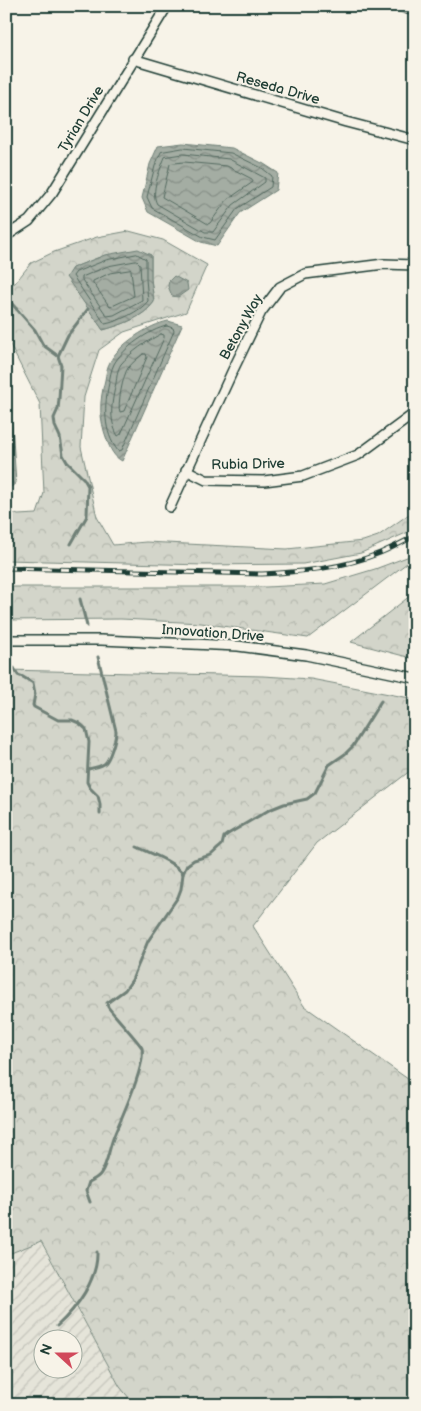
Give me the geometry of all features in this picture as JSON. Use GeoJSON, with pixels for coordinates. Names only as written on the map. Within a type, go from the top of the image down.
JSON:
{"type":"FeatureCollection","features":[{"type":"Feature","properties":{"kind":"street","name":"Tyrian Drive"},"geometry":{"type":"LineString","coordinates":[[6,236],[29,221],[52,193],[167,6]]}},
{"type":"Feature","properties":{"kind":"street"},"geometry":{"type":"LineString","coordinates":[[399,6],[415,11]]}},
{"type":"Feature","properties":{"kind":"street","name":"Reseda Drive"},"geometry":{"type":"LineString","coordinates":[[134,59],[346,122],[415,140]]}},
{"type":"Feature","properties":{"kind":"street","name":"Betony Way"},"geometry":{"type":"LineString","coordinates":[[170,507],[261,312],[280,286],[305,274],[384,264],[415,265]]}},
{"type":"Feature","properties":{"kind":"street","name":"Rubia Drive"},"geometry":{"type":"LineString","coordinates":[[186,470],[206,480],[264,480],[304,476],[358,455],[415,413]]}},
{"type":"Feature","properties":{"kind":"street","name":"Innovation Drive"},"geometry":{"type":"LineString","coordinates":[[6,640],[101,640],[238,646],[306,655],[415,678]]}},
{"type":"Feature","properties":{"kind":"shaded area"},"geometry":{"type":"Polygon","coordinates":[[[40,1241],[120,1387],[135,1405],[6,1405],[6,1255],[40,1241]]]}},
{"type":"Feature","properties":{"kind":"green space"},"geometry":{"type":"Polygon","coordinates":[[[129,231],[163,240],[207,265],[186,312],[124,332],[99,350],[84,397],[81,447],[97,517],[113,545],[146,542],[287,549],[363,541],[378,536],[415,510],[415,529],[361,553],[303,564],[204,565],[6,560],[6,510],[18,515],[37,514],[44,493],[40,404],[6,337],[6,285],[15,283],[31,263],[54,252],[97,237],[129,231]],[[105,255],[72,268],[67,277],[103,330],[138,317],[154,302],[151,279],[151,255],[105,255]]]}},
{"type":"Feature","properties":{"kind":"green space"},"geometry":{"type":"Polygon","coordinates":[[[415,554],[415,557],[308,638],[201,623],[121,619],[6,620],[6,587],[266,587],[325,584],[375,569],[415,554]]]}},
{"type":"Feature","properties":{"kind":"green space"},"geometry":{"type":"Polygon","coordinates":[[[415,592],[415,659],[351,642],[415,592]]]}},
{"type":"Feature","properties":{"kind":"green space"},"geometry":{"type":"Polygon","coordinates":[[[6,670],[263,676],[311,679],[415,699],[415,767],[317,843],[253,926],[304,1006],[415,1084],[415,1405],[135,1405],[120,1387],[41,1241],[6,1255],[6,670]]]}},
{"type":"Feature","properties":{"kind":"water"},"geometry":{"type":"Polygon","coordinates":[[[183,143],[232,148],[278,173],[276,190],[240,213],[217,246],[201,242],[148,212],[142,198],[150,164],[158,146],[183,143]]]}},
{"type":"Feature","properties":{"kind":"water"},"geometry":{"type":"Polygon","coordinates":[[[138,249],[151,255],[151,279],[154,302],[138,317],[103,330],[66,277],[72,268],[105,255],[138,249]]]}},
{"type":"Feature","properties":{"kind":"water"},"geometry":{"type":"Polygon","coordinates":[[[174,276],[187,283],[188,290],[178,297],[172,296],[168,286],[169,281],[174,276]]]}},
{"type":"Feature","properties":{"kind":"water"},"geometry":{"type":"Polygon","coordinates":[[[168,321],[182,325],[122,461],[109,447],[101,417],[102,396],[108,366],[114,355],[135,336],[168,321]]]}},
{"type":"Feature","properties":{"kind":"water"},"geometry":{"type":"Polygon","coordinates":[[[6,391],[10,395],[16,483],[11,487],[6,486],[6,391]]]}},
{"type":"Feature","properties":{"kind":"waterway"},"geometry":{"type":"LineString","coordinates":[[6,297],[35,330],[43,345],[58,356],[61,365],[58,409],[54,418],[55,426],[60,437],[63,455],[88,486],[87,516],[71,544]]}},
{"type":"Feature","properties":{"kind":"waterway"},"geometry":{"type":"LineString","coordinates":[[58,356],[68,335],[88,309]]}},
{"type":"Feature","properties":{"kind":"waterway"},"geometry":{"type":"LineString","coordinates":[[80,599],[87,626]]}},
{"type":"Feature","properties":{"kind":"waterway"},"geometry":{"type":"LineString","coordinates":[[88,769],[100,766],[106,762],[116,734],[98,657]]}},
{"type":"Feature","properties":{"kind":"waterway"},"geometry":{"type":"LineString","coordinates":[[14,668],[18,675],[33,683],[35,694],[34,707],[58,720],[72,720],[86,729],[89,742],[87,782],[98,796],[100,814]]}},
{"type":"Feature","properties":{"kind":"waterway"},"geometry":{"type":"LineString","coordinates":[[90,1202],[86,1191],[89,1182],[99,1176],[105,1164],[112,1141],[137,1079],[142,1056],[142,1048],[108,1007],[107,1003],[125,990],[132,980],[148,941],[178,897],[187,865],[194,860],[211,855],[222,845],[224,837],[269,810],[284,804],[307,799],[315,793],[329,765],[353,746],[381,701]]}},
{"type":"Feature","properties":{"kind":"waterway"},"geometry":{"type":"LineString","coordinates":[[137,847],[168,862],[183,874]]}},
{"type":"Feature","properties":{"kind":"waterway"},"geometry":{"type":"LineString","coordinates":[[57,1326],[79,1302],[90,1283],[97,1252]]}},
{"type":"Feature","properties":{"kind":"railway"},"geometry":{"type":"LineString","coordinates":[[6,568],[262,574],[292,572],[337,566],[366,558],[415,536]]}}]}
